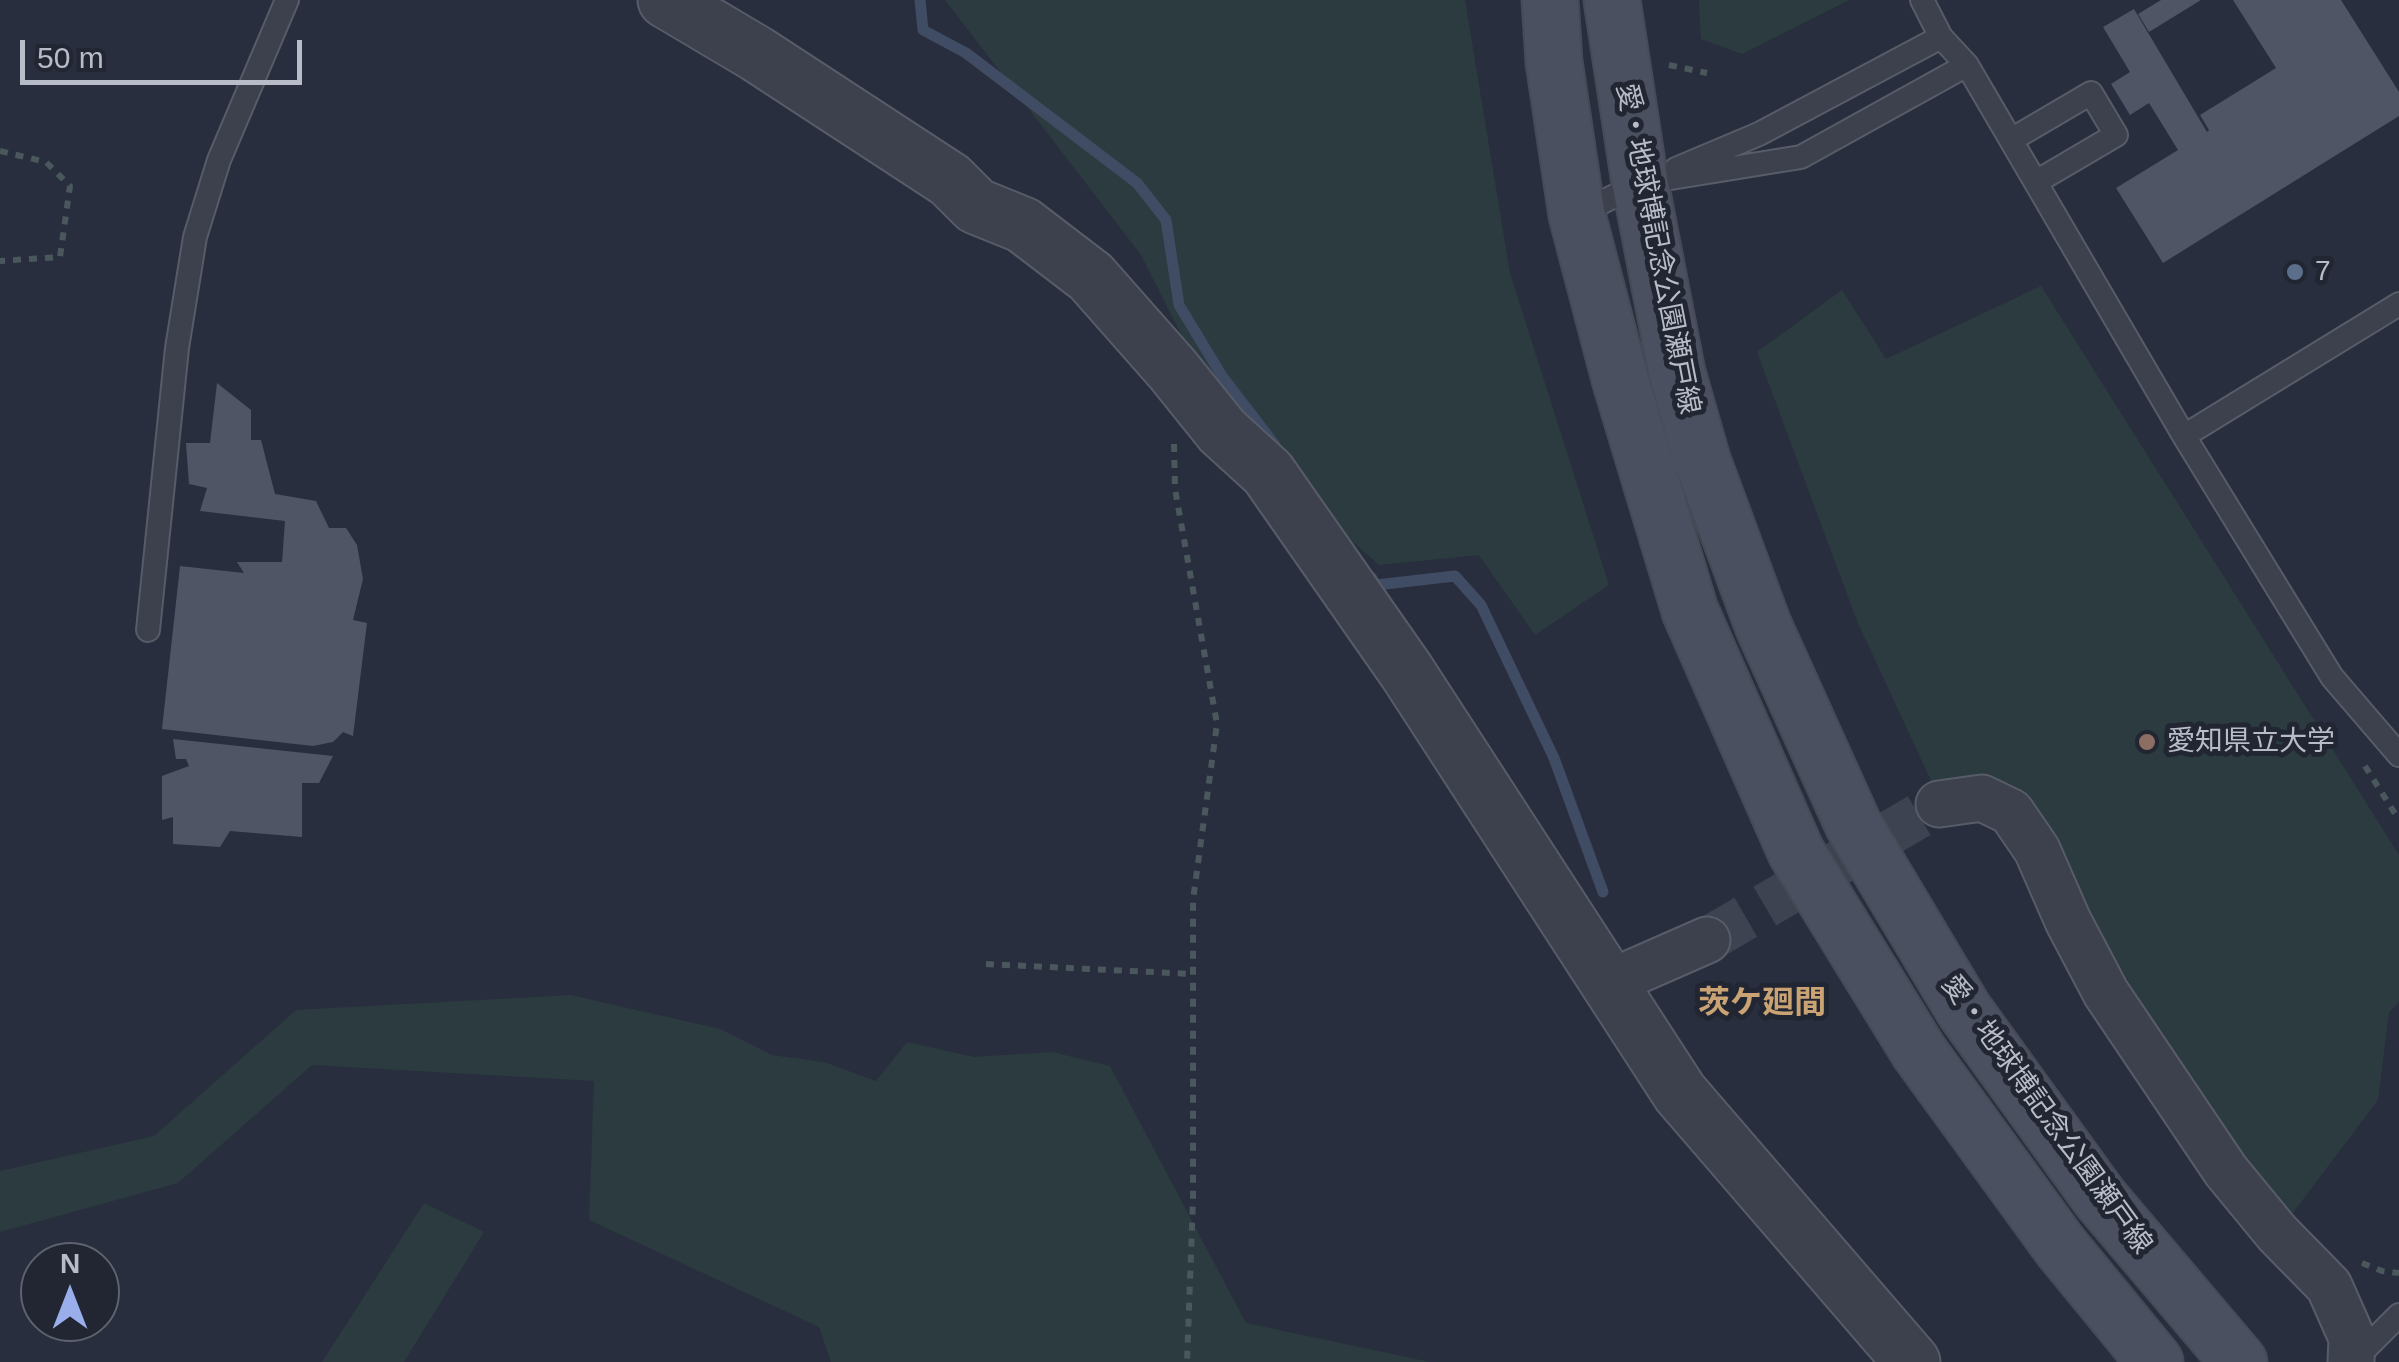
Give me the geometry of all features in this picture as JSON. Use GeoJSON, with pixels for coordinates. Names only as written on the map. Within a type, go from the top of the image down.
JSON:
{"type":"FeatureCollection","features":[{"type":"Feature","properties":{"kind":"main road","name":"愛・地球博記念公園瀬戸線"},"geometry":{"type":"LineString","coordinates":[[1550,0],[1554,62],[1577,215],[1620,379],[1690,611],[1796,852],[1919,1052],[2060,1246],[2155,1362]]}},
{"type":"Feature","properties":{"kind":"main road","name":"愛・地球博記念公園瀬戸線"},"geometry":{"type":"LineString","coordinates":[[1612,0],[1640,184],[1676,373],[1702,460],[1763,625],[1853,824],[1964,1010],[2100,1198],[2239,1362]]}},
{"type":"Feature","properties":{"kind":"street"},"geometry":{"type":"LineString","coordinates":[[666,0],[757,54],[950,180],[976,206],[1023,225],[1092,277],[1222,432],[1268,473],[1407,672],[1680,1094],[1912,1362]]}},
{"type":"Feature","properties":{"kind":"street"},"geometry":{"type":"LineString","coordinates":[[1939,804],[1982,798],[2012,812],[2036,850],[2106,993],[2226,1171],[2276,1233],[2330,1286],[2352,1338],[2351,1362]]}},
{"type":"Feature","properties":{"kind":"street"},"geometry":{"type":"LineString","coordinates":[[1610,983],[1707,940]]}},
{"type":"Feature","properties":{"kind":"lane"},"geometry":{"type":"LineString","coordinates":[[148,630],[177,348],[195,236],[219,160],[287,0]]}},
{"type":"Feature","properties":{"kind":"lane"},"geometry":{"type":"LineString","coordinates":[[1922,0],[1941,37],[1967,65],[2184,436],[2332,678],[2399,755]]}},
{"type":"Feature","properties":{"kind":"lane"},"geometry":{"type":"LineString","coordinates":[[1577,215],[1759,134],[1941,37]]}},
{"type":"Feature","properties":{"kind":"lane"},"geometry":{"type":"LineString","coordinates":[[1640,184],[1801,157],[1967,65]]}},
{"type":"Feature","properties":{"kind":"lane"},"geometry":{"type":"LineString","coordinates":[[2011,140],[2092,94],[2116,135],[2036,182]]}},
{"type":"Feature","properties":{"kind":"lane"},"geometry":{"type":"LineString","coordinates":[[2184,436],[2399,304]]}},
{"type":"Feature","properties":{"kind":"lane"},"geometry":{"type":"LineString","coordinates":[[2351,1362],[2399,1315]]}},
{"type":"Feature","properties":{"kind":"path"},"geometry":{"type":"LineString","coordinates":[[0,151],[46,162],[70,186],[60,257],[0,261]]}},
{"type":"Feature","properties":{"kind":"path"},"geometry":{"type":"LineString","coordinates":[[1173,370],[1175,490],[1216,724],[1193,900],[1193,1200],[1187,1362]]}},
{"type":"Feature","properties":{"kind":"path"},"geometry":{"type":"LineString","coordinates":[[986,964],[1193,974]]}},
{"type":"Feature","properties":{"kind":"path"},"geometry":{"type":"LineString","coordinates":[[2356,1260],[2382,1271],[2399,1273]]}},
{"type":"Feature","properties":{"kind":"shaded area"},"geometry":{"type":"Polygon","coordinates":[[[945,0],[1465,0],[1510,273],[1609,585],[1535,635],[1479,555],[1379,565],[1231,434],[1141,255],[945,0]]]}},
{"type":"Feature","properties":{"kind":"shaded area"},"geometry":{"type":"Polygon","coordinates":[[[1699,0],[1849,0],[1742,54],[1701,39],[1699,0]]]}},
{"type":"Feature","properties":{"kind":"shaded area"},"geometry":{"type":"Polygon","coordinates":[[[2041,286],[2399,855],[2399,1002],[2389,1012],[2378,1100],[2286,1222],[2226,1152],[2034,817],[1934,787],[1857,621],[1757,352],[1842,290],[1886,359],[2041,286]]]}},
{"type":"Feature","properties":{"kind":"shaded area"},"geometry":{"type":"Polygon","coordinates":[[[571,995],[720,1029],[772,1055],[824,1062],[876,1081],[907,1042],[974,1057],[1052,1052],[1110,1066],[1246,1323],[1430,1362],[831,1362],[819,1327],[589,1220],[594,1081],[312,1065],[178,1183],[0,1232],[0,1171],[154,1136],[296,1010],[571,995]]]}},
{"type":"Feature","properties":{"kind":"shaded area"},"geometry":{"type":"Polygon","coordinates":[[[424,1203],[484,1232],[404,1362],[322,1362],[424,1203]]]}},
{"type":"Feature","properties":{"kind":"building"},"geometry":{"type":"Polygon","coordinates":[[[2161,0],[2201,0],[2149,32],[2138,14],[2161,0]]]}},
{"type":"Feature","properties":{"kind":"building"},"geometry":{"type":"Polygon","coordinates":[[[2233,0],[2341,0],[2399,92],[2399,116],[2163,263],[2116,188],[2178,150],[2149,103],[2130,115],[2111,84],[2130,72],[2103,27],[2134,9],[2207,132],[2200,115],[2276,68],[2233,0]]]}},
{"type":"Feature","properties":{"kind":"building"},"geometry":{"type":"Polygon","coordinates":[[[217,383],[251,410],[251,440],[261,440],[275,494],[316,501],[329,528],[346,528],[357,545],[363,579],[353,620],[367,623],[353,736],[343,732],[333,742],[313,746],[162,729],[180,566],[244,573],[237,562],[282,562],[285,521],[200,511],[207,488],[189,484],[186,443],[210,443],[217,383]]]}},
{"type":"Feature","properties":{"kind":"building"},"geometry":{"type":"Polygon","coordinates":[[[173,739],[333,756],[319,783],[302,783],[302,837],[230,831],[220,847],[173,844],[173,817],[162,820],[162,776],[189,766],[186,759],[176,759],[173,739]]]}},
{"type":"Feature","properties":{"kind":"waterway"},"geometry":{"type":"LineString","coordinates":[[920,0],[923,30],[966,53],[1137,183],[1166,220],[1179,305],[1222,376],[1275,445]]}},
{"type":"Feature","properties":{"kind":"waterway"},"geometry":{"type":"LineString","coordinates":[[1371,577],[1376,585],[1455,576],[1481,605],[1554,758],[1603,892]]}},
{"type":"Feature","properties":{"kind":"tunnel"},"geometry":{"type":"LineString","coordinates":[[1707,940],[1939,804]]}},
{"type":"Feature","properties":{"kind":"place","name":"7"},"geometry":{"type":"Point","coordinates":[2295,272]}},
{"type":"Feature","properties":{"kind":"place","name":"愛知県立大学"},"geometry":{"type":"Point","coordinates":[2147,742]}},
{"type":"Feature","properties":{"kind":"district","name":"茨ケ廻間"},"geometry":{"type":"Point","coordinates":[1762,1004]}}]}
